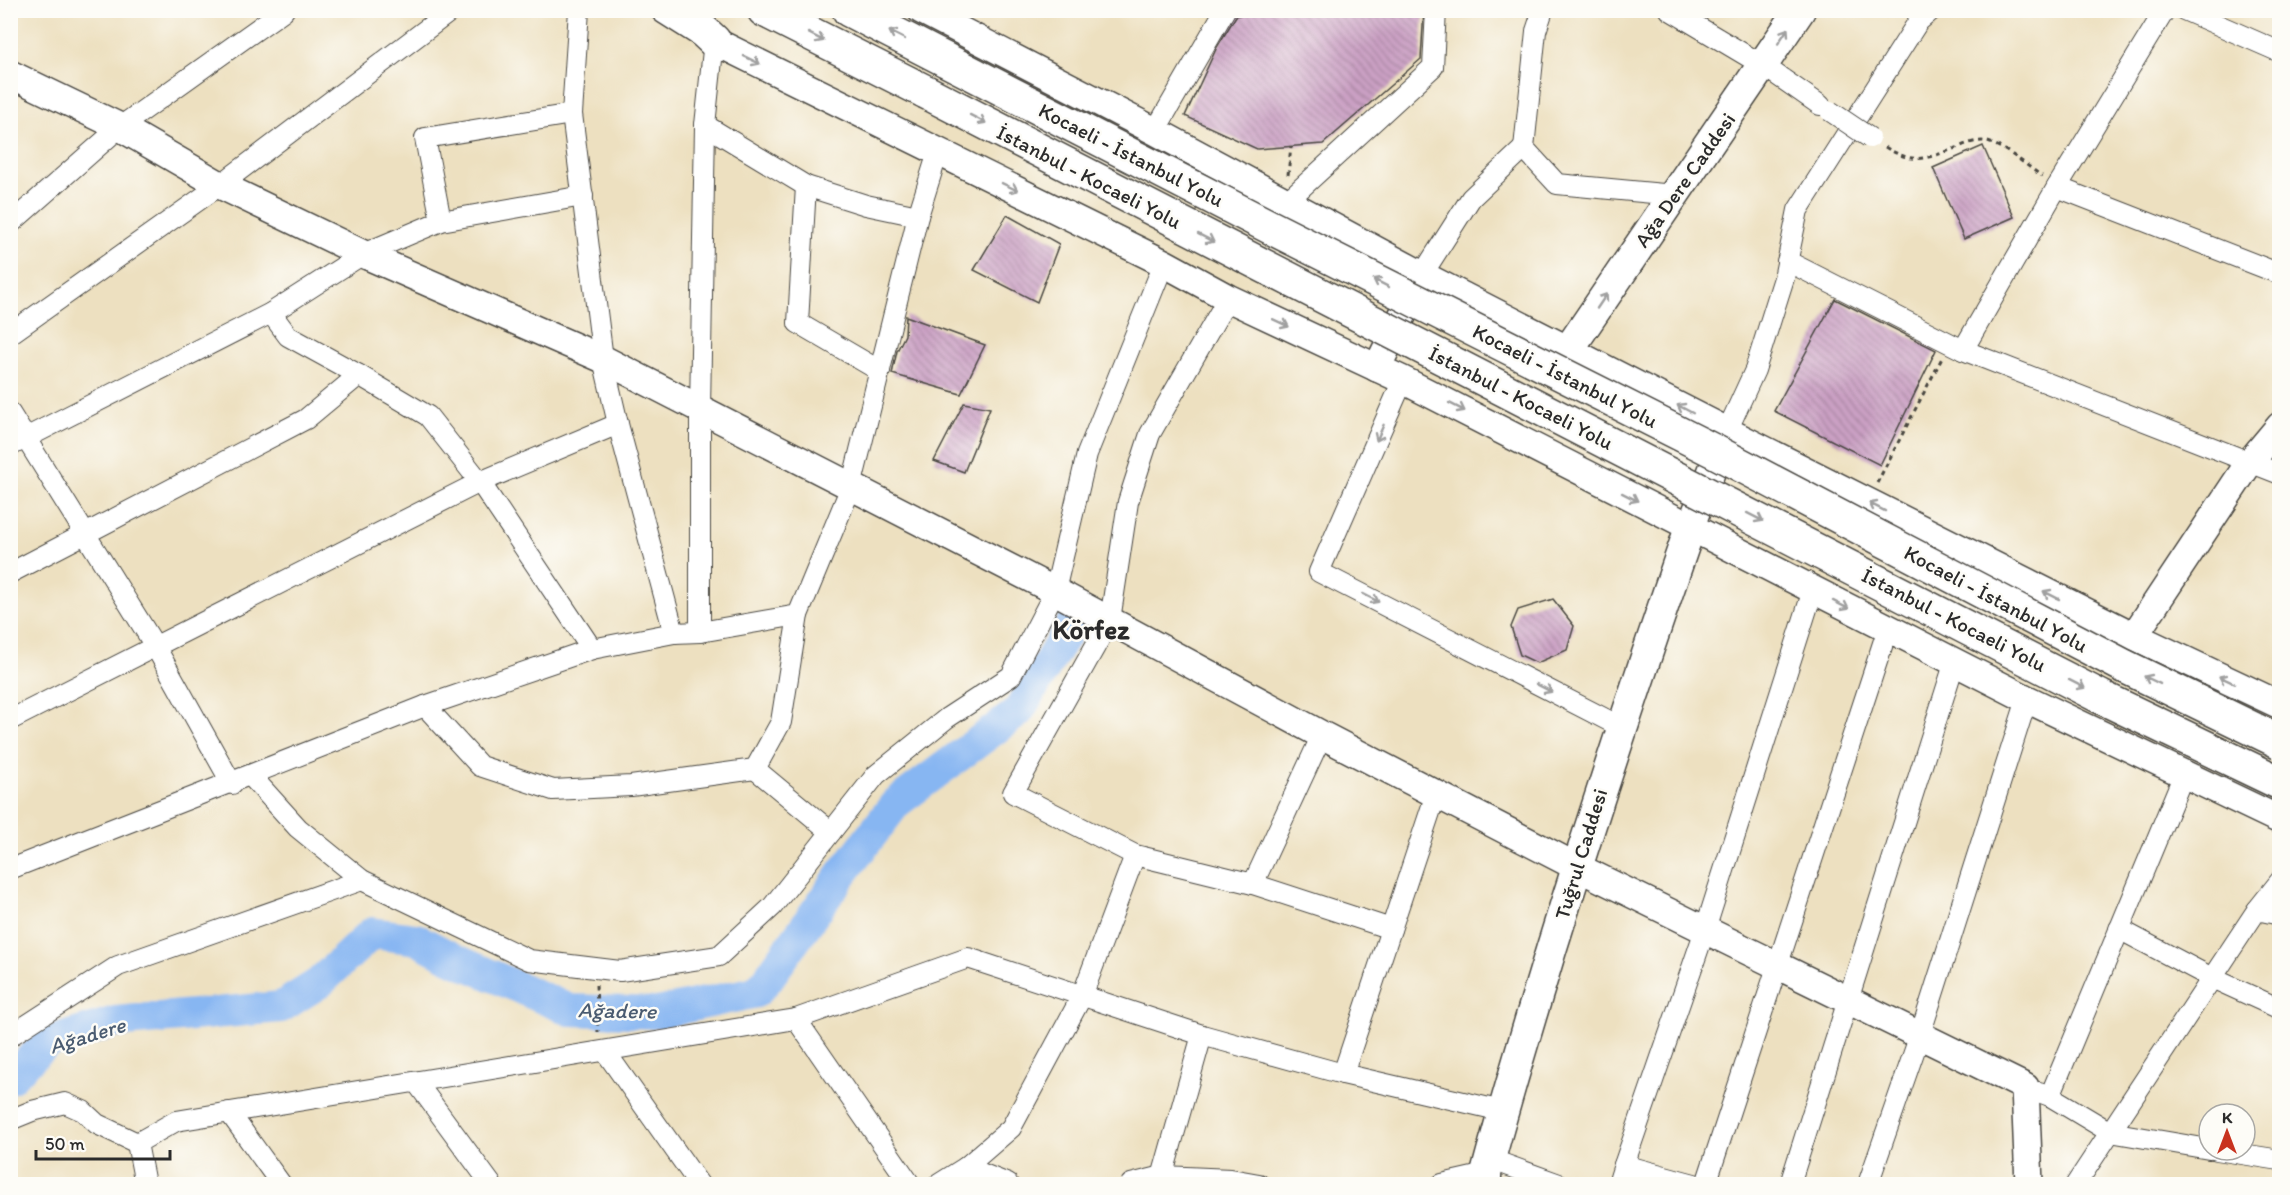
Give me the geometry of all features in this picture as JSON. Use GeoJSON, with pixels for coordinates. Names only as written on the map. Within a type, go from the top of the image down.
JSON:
{"type":"FeatureCollection","features":[{"type":"Feature","properties":{"kind":"highway"},"geometry":{"type":"LineString","coordinates":[[681,10],[714,41]]}},
{"type":"Feature","properties":{"kind":"highway","name":"İstanbul - Kocaeli Yolu"},"geometry":{"type":"LineString","coordinates":[[764,10],[2101,697],[2280,783]]}},
{"type":"Feature","properties":{"kind":"highway","name":"Kocaeli - İstanbul Yolu"},"geometry":{"type":"LineString","coordinates":[[849,10],[1714,451],[2124,666],[2280,742]]}},
{"type":"Feature","properties":{"kind":"main road"},"geometry":{"type":"LineString","coordinates":[[665,10],[714,41],[1164,263],[1228,298],[1403,380],[2027,699],[2280,820]]}},
{"type":"Feature","properties":{"kind":"main road","name":"Ağa Dere Caddesi"},"geometry":{"type":"LineString","coordinates":[[1569,349],[1800,10]]}},
{"type":"Feature","properties":{"kind":"main road"},"geometry":{"type":"LineString","coordinates":[[932,13],[1422,275],[2134,636],[2280,705]]}},
{"type":"Feature","properties":{"kind":"main road"},"geometry":{"type":"LineString","coordinates":[[10,74],[120,127],[220,185],[363,254],[603,359],[1055,591],[1322,735],[1577,867],[2037,1092],[2029,1185]]}},
{"type":"Feature","properties":{"kind":"main road"},"geometry":{"type":"LineString","coordinates":[[1377,368],[1422,275]]}},
{"type":"Feature","properties":{"kind":"main road"},"geometry":{"type":"LineString","coordinates":[[2134,636],[2249,463],[2280,426]]}},
{"type":"Feature","properties":{"kind":"main road"},"geometry":{"type":"LineString","coordinates":[[1702,534],[1726,431]]}},
{"type":"Feature","properties":{"kind":"main road"},"geometry":{"type":"LineString","coordinates":[[1702,534],[1706,522],[1705,512],[1729,451],[1735,447],[1752,444]]}},
{"type":"Feature","properties":{"kind":"main road","name":"Tuğrul Caddesi"},"geometry":{"type":"LineString","coordinates":[[1488,1173],[1502,1111],[1621,728],[1702,534]]}},
{"type":"Feature","properties":{"kind":"street"},"geometry":{"type":"LineString","coordinates":[[10,224],[120,127],[284,10]]}},
{"type":"Feature","properties":{"kind":"street"},"geometry":{"type":"LineString","coordinates":[[10,334],[220,185],[452,10]]}},
{"type":"Feature","properties":{"kind":"street"},"geometry":{"type":"LineString","coordinates":[[579,10],[572,114],[603,359],[674,633]]}},
{"type":"Feature","properties":{"kind":"street"},"geometry":{"type":"LineString","coordinates":[[1155,131],[1225,10]]}},
{"type":"Feature","properties":{"kind":"street"},"geometry":{"type":"LineString","coordinates":[[1285,203],[1433,67],[1436,10]]}},
{"type":"Feature","properties":{"kind":"street"},"geometry":{"type":"LineString","coordinates":[[1422,275],[1471,198],[1524,148],[1536,31],[1544,10]]}},
{"type":"Feature","properties":{"kind":"street"},"geometry":{"type":"LineString","coordinates":[[1670,10],[1764,66],[1878,143]]}},
{"type":"Feature","properties":{"kind":"street"},"geometry":{"type":"LineString","coordinates":[[1726,431],[1755,370],[1788,261],[1798,210],[1918,22],[1932,10]]}},
{"type":"Feature","properties":{"kind":"street"},"geometry":{"type":"LineString","coordinates":[[1957,346],[2165,10]]}},
{"type":"Feature","properties":{"kind":"street"},"geometry":{"type":"LineString","coordinates":[[2184,10],[2280,52]]}},
{"type":"Feature","properties":{"kind":"street"},"geometry":{"type":"LineString","coordinates":[[700,632],[700,409],[705,125],[714,41]]}},
{"type":"Feature","properties":{"kind":"street"},"geometry":{"type":"LineString","coordinates":[[441,221],[425,138],[572,114]]}},
{"type":"Feature","properties":{"kind":"street"},"geometry":{"type":"LineString","coordinates":[[705,125],[806,186],[866,205],[918,216]]}},
{"type":"Feature","properties":{"kind":"street"},"geometry":{"type":"LineString","coordinates":[[1524,148],[1557,184],[1674,195]]}},
{"type":"Feature","properties":{"kind":"street"},"geometry":{"type":"LineString","coordinates":[[755,769],[781,722],[798,615],[851,487],[918,216],[938,152]]}},
{"type":"Feature","properties":{"kind":"street"},"geometry":{"type":"LineString","coordinates":[[806,186],[798,324],[880,371]]}},
{"type":"Feature","properties":{"kind":"street"},"geometry":{"type":"LineString","coordinates":[[2057,187],[2280,274]]}},
{"type":"Feature","properties":{"kind":"street"},"geometry":{"type":"LineString","coordinates":[[19,442],[271,312],[363,254],[441,221],[583,196]]}},
{"type":"Feature","properties":{"kind":"street"},"geometry":{"type":"LineString","coordinates":[[1788,261],[1957,346],[2280,474]]}},
{"type":"Feature","properties":{"kind":"street"},"geometry":{"type":"LineString","coordinates":[[250,776],[298,828],[362,880],[530,960],[620,971],[719,956],[772,907],[876,775],[947,718],[1011,676],[1055,591],[1087,454],[1164,263]]}},
{"type":"Feature","properties":{"kind":"street"},"geometry":{"type":"LineString","coordinates":[[1228,298],[1150,434],[1128,502],[1110,620],[1012,793],[1135,855],[1253,884],[1391,929]]}},
{"type":"Feature","properties":{"kind":"street"},"geometry":{"type":"LineString","coordinates":[[271,312],[288,336],[428,416],[480,482],[592,649]]}},
{"type":"Feature","properties":{"kind":"street"},"geometry":{"type":"LineString","coordinates":[[10,573],[87,535],[306,419],[359,375]]}},
{"type":"Feature","properties":{"kind":"street"},"geometry":{"type":"LineString","coordinates":[[1403,380],[1319,572],[1621,728]]}},
{"type":"Feature","properties":{"kind":"street"},"geometry":{"type":"LineString","coordinates":[[10,413],[19,442],[87,535],[154,646],[232,784]]}},
{"type":"Feature","properties":{"kind":"street"},"geometry":{"type":"LineString","coordinates":[[10,720],[480,482],[618,424]]}},
{"type":"Feature","properties":{"kind":"street"},"geometry":{"type":"LineString","coordinates":[[1618,1185],[1705,930],[1813,590]]}},
{"type":"Feature","properties":{"kind":"street"},"geometry":{"type":"LineString","coordinates":[[10,869],[232,784],[425,706],[592,649],[674,633],[700,632],[798,615]]}},
{"type":"Feature","properties":{"kind":"street"},"geometry":{"type":"LineString","coordinates":[[1707,1185],[1888,628]]}},
{"type":"Feature","properties":{"kind":"street"},"geometry":{"type":"LineString","coordinates":[[1790,1185],[1955,661]]}},
{"type":"Feature","properties":{"kind":"street"},"geometry":{"type":"LineString","coordinates":[[1868,1185],[1920,1035],[2027,699]]}},
{"type":"Feature","properties":{"kind":"street"},"geometry":{"type":"LineString","coordinates":[[425,706],[480,766],[553,790],[631,786],[755,769],[831,832]]}},
{"type":"Feature","properties":{"kind":"street"},"geometry":{"type":"LineString","coordinates":[[1253,884],[1322,735]]}},
{"type":"Feature","properties":{"kind":"street"},"geometry":{"type":"LineString","coordinates":[[2184,774],[2119,928],[2037,1092],[2110,1132],[2197,1147]]}},
{"type":"Feature","properties":{"kind":"street"},"geometry":{"type":"LineString","coordinates":[[1343,1074],[1436,794]]}},
{"type":"Feature","properties":{"kind":"street"},"geometry":{"type":"LineString","coordinates":[[939,1185],[966,1167],[1011,1128],[1082,996],[1135,855]]}},
{"type":"Feature","properties":{"kind":"street"},"geometry":{"type":"LineString","coordinates":[[10,1036],[118,966],[362,880]]}},
{"type":"Feature","properties":{"kind":"street"},"geometry":{"type":"LineString","coordinates":[[2076,1185],[2257,910],[2280,881]]}},
{"type":"Feature","properties":{"kind":"street"},"geometry":{"type":"LineString","coordinates":[[2257,910],[2280,915]]}},
{"type":"Feature","properties":{"kind":"street"},"geometry":{"type":"LineString","coordinates":[[2119,928],[2212,978],[2280,1009]]}},
{"type":"Feature","properties":{"kind":"street"},"geometry":{"type":"LineString","coordinates":[[137,1143],[176,1121],[796,1019],[968,958],[1202,1035],[1343,1074],[1502,1111]]}},
{"type":"Feature","properties":{"kind":"street"},"geometry":{"type":"LineString","coordinates":[[796,1019],[910,1185]]}},
{"type":"Feature","properties":{"kind":"street"},"geometry":{"type":"LineString","coordinates":[[1162,1180],[1202,1035]]}},
{"type":"Feature","properties":{"kind":"street"},"geometry":{"type":"LineString","coordinates":[[605,1051],[699,1185]]}},
{"type":"Feature","properties":{"kind":"street"},"geometry":{"type":"LineString","coordinates":[[417,1083],[491,1185]]}},
{"type":"Feature","properties":{"kind":"street"},"geometry":{"type":"LineString","coordinates":[[10,1120],[32,1111],[65,1103],[83,1111],[97,1124],[137,1143]]}},
{"type":"Feature","properties":{"kind":"street"},"geometry":{"type":"LineString","coordinates":[[229,1112],[281,1185]]}},
{"type":"Feature","properties":{"kind":"street"},"geometry":{"type":"LineString","coordinates":[[137,1143],[145,1185]]}},
{"type":"Feature","properties":{"kind":"street"},"geometry":{"type":"LineString","coordinates":[[2257,1156],[2280,1160]]}},
{"type":"Feature","properties":{"kind":"street"},"geometry":{"type":"LineString","coordinates":[[1624,1165],[1694,1185]]}},
{"type":"Feature","properties":{"kind":"street"},"geometry":{"type":"LineString","coordinates":[[966,1167],[1008,1185]]}},
{"type":"Feature","properties":{"kind":"street"},"geometry":{"type":"LineString","coordinates":[[1442,1185],[1488,1173],[1559,1185]]}},
{"type":"Feature","properties":{"kind":"street"},"geometry":{"type":"LineString","coordinates":[[1131,1185],[1162,1180],[1231,1179],[1259,1185]]}},
{"type":"Feature","properties":{"kind":"path"},"geometry":{"type":"LineString","coordinates":[[1878,143],[1903,158],[1925,159],[1982,141],[1999,147],[2057,187]]}},
{"type":"Feature","properties":{"kind":"path"},"geometry":{"type":"LineString","coordinates":[[1867,502],[1957,346]]}},
{"type":"Feature","properties":{"kind":"path"},"geometry":{"type":"LineString","coordinates":[[597,968],[597,1029],[605,1051]]}},
{"type":"Feature","properties":{"kind":"building"},"geometry":{"type":"Polygon","coordinates":[[[1255,10],[1424,10],[1421,59],[1323,144],[1257,149],[1185,116],[1217,47],[1236,16],[1255,10]]]}},
{"type":"Feature","properties":{"kind":"building"},"geometry":{"type":"Polygon","coordinates":[[[1983,146],[2014,217],[1964,239],[1933,168],[1983,146]]]}},
{"type":"Feature","properties":{"kind":"building"},"geometry":{"type":"Polygon","coordinates":[[[1007,215],[1059,244],[1037,302],[974,270],[1007,215]]]}},
{"type":"Feature","properties":{"kind":"building"},"geometry":{"type":"Polygon","coordinates":[[[1835,299],[1936,350],[1880,465],[1774,411],[1835,299]]]}},
{"type":"Feature","properties":{"kind":"building"},"geometry":{"type":"Polygon","coordinates":[[[906,316],[985,345],[961,394],[892,374],[897,351],[905,335],[906,316]]]}},
{"type":"Feature","properties":{"kind":"building"},"geometry":{"type":"Polygon","coordinates":[[[964,403],[990,408],[964,472],[934,461],[964,403]]]}},
{"type":"Feature","properties":{"kind":"building"},"geometry":{"type":"Polygon","coordinates":[[[1553,599],[1574,626],[1567,650],[1537,663],[1520,655],[1511,627],[1518,610],[1553,599]]]}},
{"type":"Feature","properties":{"kind":"waterway","name":"Ağadere"},"geometry":{"type":"LineString","coordinates":[[10,1078],[47,1043],[115,1022],[281,1007],[319,983],[372,933],[416,939],[454,959],[570,1010],[658,1013],[756,992],[896,803],[1018,712],[1072,624]]}},
{"type":"Feature","properties":{"kind":"district","name":"Körfez"},"geometry":{"type":"Point","coordinates":[1091,630]}}]}
